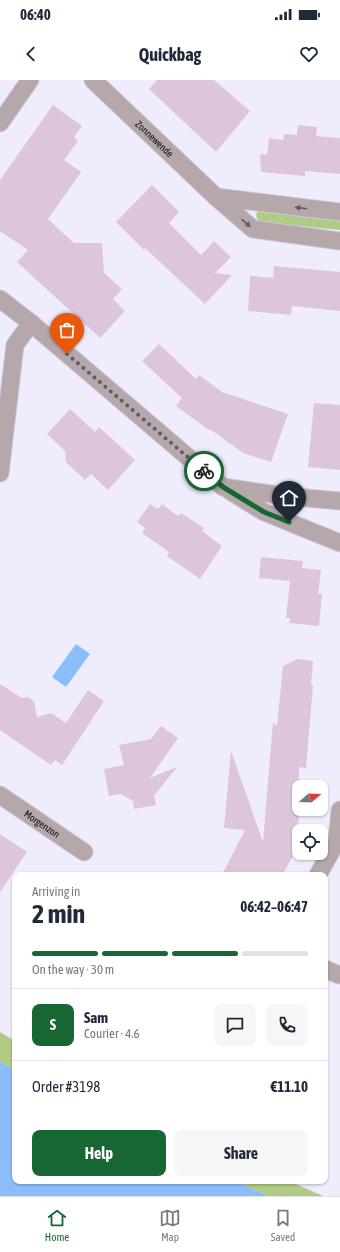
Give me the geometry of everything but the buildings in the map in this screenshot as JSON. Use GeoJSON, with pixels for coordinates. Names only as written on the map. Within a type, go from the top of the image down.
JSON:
{"type":"FeatureCollection","features":[{"type":"Feature","properties":{"kind":"street"},"geometry":{"type":"LineString","coordinates":[[0,123],[30,80]]}},
{"type":"Feature","properties":{"kind":"street","name":"Zonnewende"},"geometry":{"type":"LineString","coordinates":[[93,80],[216,197],[254,230],[340,241]]}},
{"type":"Feature","properties":{"kind":"street"},"geometry":{"type":"LineString","coordinates":[[216,197],[340,212]]}},
{"type":"Feature","properties":{"kind":"street"},"geometry":{"type":"LineString","coordinates":[[0,299],[223,487],[264,512],[340,543]]}},
{"type":"Feature","properties":{"kind":"street"},"geometry":{"type":"LineString","coordinates":[[0,473],[15,345],[31,324]]}},
{"type":"Feature","properties":{"kind":"street"},"geometry":{"type":"LineString","coordinates":[[223,487],[285,496],[340,501]]}},
{"type":"Feature","properties":{"kind":"street","name":"Morgenzon"},"geometry":{"type":"LineString","coordinates":[[0,795],[84,852]]}},
{"type":"Feature","properties":{"kind":"street"},"geometry":{"type":"LineString","coordinates":[[320,872],[337,841],[340,810]]}},
{"type":"Feature","properties":{"kind":"green space"},"geometry":{"type":"Polygon","coordinates":[[[260,209],[340,218],[340,230],[258,222],[256,214],[260,209]]]}},
{"type":"Feature","properties":{"kind":"green space"},"geometry":{"type":"Polygon","coordinates":[[[0,1032],[12,1039],[12,1068],[0,1062],[0,1032]]]}},
{"type":"Feature","properties":{"kind":"green space"},"geometry":{"type":"Polygon","coordinates":[[[242,1184],[296,1184],[323,1196],[268,1196],[242,1184]]]}},
{"type":"Feature","properties":{"kind":"water"},"geometry":{"type":"Polygon","coordinates":[[[76,644],[90,654],[66,687],[52,677],[76,644]]]}},
{"type":"Feature","properties":{"kind":"water"},"geometry":{"type":"Polygon","coordinates":[[[0,1062],[12,1068],[12,1184],[242,1184],[268,1196],[0,1196],[0,1062]]]}},
{"type":"Feature","properties":{"kind":"way so far"},"geometry":{"type":"LineString","coordinates":[[67,354],[204,471]]}},
{"type":"Feature","properties":{"kind":"route"},"geometry":{"type":"LineString","coordinates":[[204,471],[223,487],[264,512],[289,522]]}}]}
